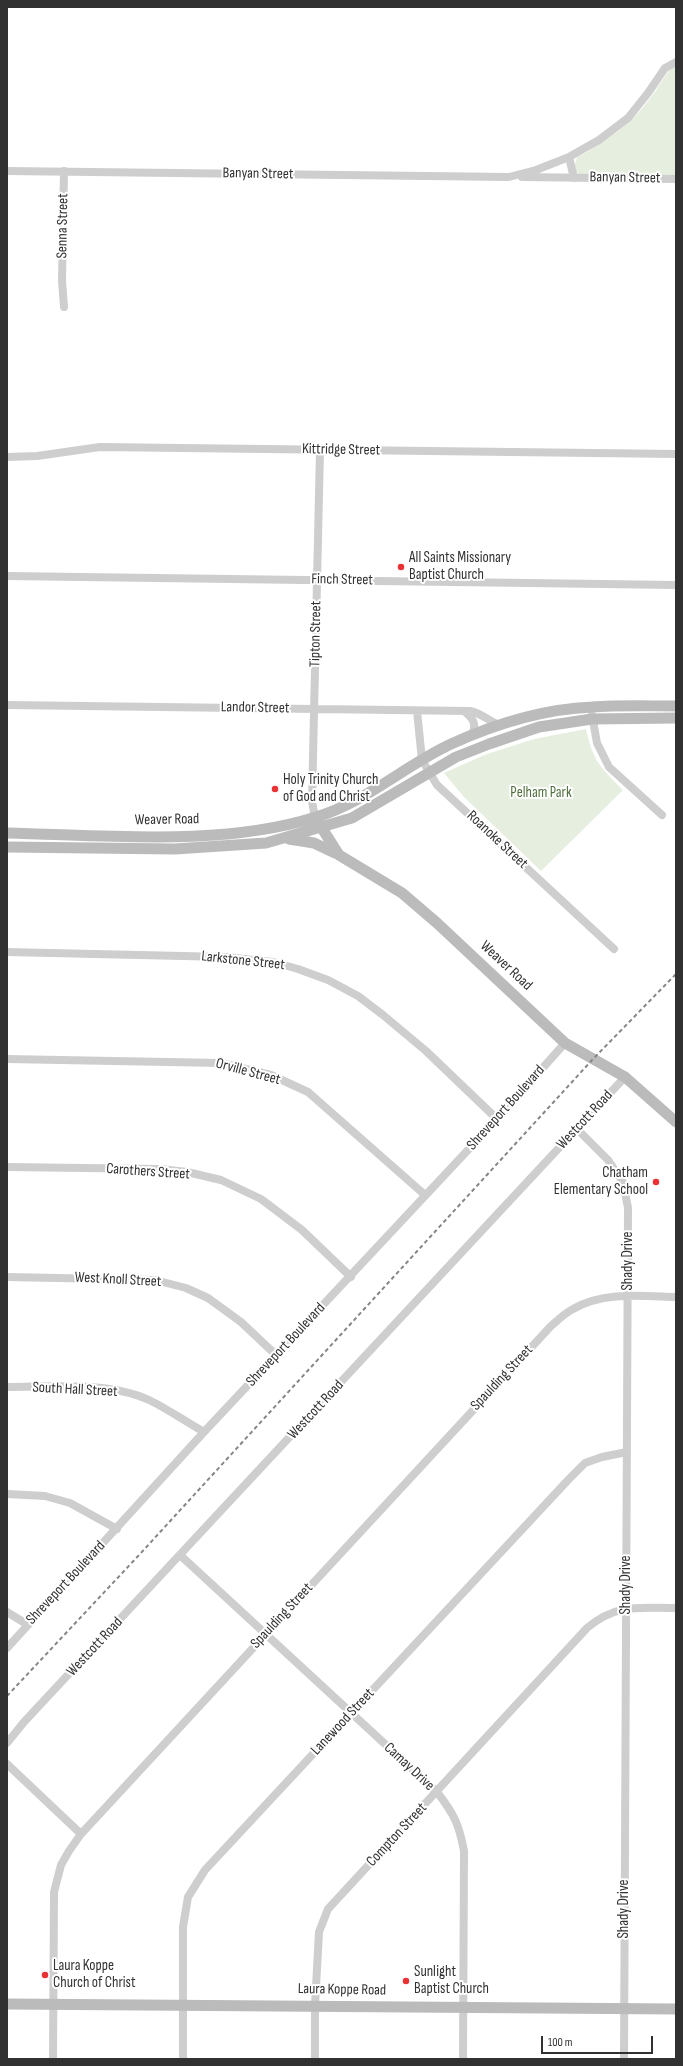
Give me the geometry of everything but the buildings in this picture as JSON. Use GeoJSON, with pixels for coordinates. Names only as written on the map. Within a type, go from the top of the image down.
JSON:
{"type":"FeatureCollection","features":[{"type":"Feature","properties":{"kind":"main road"},"geometry":{"type":"LineString","coordinates":[[318,823],[422,760],[450,745],[499,726],[534,715],[590,707],[676,706]]}},
{"type":"Feature","properties":{"kind":"main road"},"geometry":{"type":"LineString","coordinates":[[318,823],[352,818],[456,757],[539,727],[592,719],[676,718]]}},
{"type":"Feature","properties":{"kind":"main road","name":"Weaver Road"},"geometry":{"type":"LineString","coordinates":[[7,833],[143,835],[246,832],[318,823]]}},
{"type":"Feature","properties":{"kind":"main road","name":"Weaver Road"},"geometry":{"type":"LineString","coordinates":[[7,847],[175,849],[248,845],[282,839],[318,823]]}},
{"type":"Feature","properties":{"kind":"main road","name":"Weaver Road"},"geometry":{"type":"LineString","coordinates":[[318,823],[339,855],[402,893],[437,922],[565,1043],[625,1077],[676,1122]]}},
{"type":"Feature","properties":{"kind":"main road"},"geometry":{"type":"LineString","coordinates":[[142,848],[143,835]]}},
{"type":"Feature","properties":{"kind":"main road"},"geometry":{"type":"LineString","coordinates":[[282,839],[314,843],[339,855]]}},
{"type":"Feature","properties":{"kind":"main road","name":"Laura Koppe Road"},"geometry":{"type":"LineString","coordinates":[[7,2004],[315,2005],[624,2009],[676,2008]]}},
{"type":"Feature","properties":{"kind":"street","name":"Banyan Street"},"geometry":{"type":"LineString","coordinates":[[509,177],[536,170],[569,157],[599,140],[628,118],[648,94],[665,68],[676,62]]}},
{"type":"Feature","properties":{"kind":"street","name":"Banyan Street"},"geometry":{"type":"LineString","coordinates":[[569,157],[574,178]]}},
{"type":"Feature","properties":{"kind":"street","name":"Banyan Street"},"geometry":{"type":"LineString","coordinates":[[7,171],[676,179]]}},
{"type":"Feature","properties":{"kind":"street","name":"Senna Street"},"geometry":{"type":"LineString","coordinates":[[64,171],[62,281],[64,307]]}},
{"type":"Feature","properties":{"kind":"street","name":"Kittridge Street"},"geometry":{"type":"LineString","coordinates":[[7,457],[37,456],[100,447],[676,454]]}},
{"type":"Feature","properties":{"kind":"street","name":"Tipton Street"},"geometry":{"type":"LineString","coordinates":[[318,823],[312,801],[320,450]]}},
{"type":"Feature","properties":{"kind":"street","name":"Finch Street"},"geometry":{"type":"LineString","coordinates":[[7,576],[676,585]]}},
{"type":"Feature","properties":{"kind":"street","name":"Landor Street"},"geometry":{"type":"LineString","coordinates":[[7,705],[478,712],[487,720],[499,726]]}},
{"type":"Feature","properties":{"kind":"street"},"geometry":{"type":"LineString","coordinates":[[590,707],[597,743],[608,767],[662,815]]}},
{"type":"Feature","properties":{"kind":"street","name":"Roanoke Street"},"geometry":{"type":"LineString","coordinates":[[417,711],[422,760],[437,785],[614,949]]}},
{"type":"Feature","properties":{"kind":"street"},"geometry":{"type":"LineString","coordinates":[[465,712],[475,723],[472,736]]}},
{"type":"Feature","properties":{"kind":"street","name":"Larkstone Street"},"geometry":{"type":"LineString","coordinates":[[7,952],[226,957],[273,962],[298,968],[328,980],[358,996],[377,1010],[426,1051],[497,1119]]}},
{"type":"Feature","properties":{"kind":"street","name":"Shreveport Boulevard"},"geometry":{"type":"LineString","coordinates":[[7,1648],[204,1432],[351,1277],[424,1195],[497,1119],[565,1043]]}},
{"type":"Feature","properties":{"kind":"street","name":"Orville Street"},"geometry":{"type":"LineString","coordinates":[[7,1059],[221,1063],[271,1075],[308,1092],[424,1195]]}},
{"type":"Feature","properties":{"kind":"street","name":"Westcott Road"},"geometry":{"type":"LineString","coordinates":[[7,1743],[24,1722],[625,1077]]}},
{"type":"Feature","properties":{"kind":"street","name":"Shady Drive"},"geometry":{"type":"LineString","coordinates":[[577,1129],[608,1160],[623,1182],[628,1208],[624,2059]]}},
{"type":"Feature","properties":{"kind":"street","name":"Carothers Street"},"geometry":{"type":"LineString","coordinates":[[7,1167],[160,1169],[187,1172],[220,1180],[261,1198],[302,1230],[351,1277]]}},
{"type":"Feature","properties":{"kind":"street","name":"West Knoll Street"},"geometry":{"type":"LineString","coordinates":[[7,1277],[127,1278],[155,1280],[180,1287],[213,1302],[241,1322],[276,1355]]}},
{"type":"Feature","properties":{"kind":"street","name":"Spaulding Street"},"geometry":{"type":"LineString","coordinates":[[53,2059],[54,1892],[61,1865],[81,1834],[551,1326],[573,1308],[604,1298],[628,1296],[676,1297]]}},
{"type":"Feature","properties":{"kind":"street","name":"South Hall Street"},"geometry":{"type":"LineString","coordinates":[[7,1386],[79,1387],[128,1393],[148,1400],[204,1432]]}},
{"type":"Feature","properties":{"kind":"street","name":"Lanewood Street"},"geometry":{"type":"LineString","coordinates":[[183,2059],[183,1927],[188,1897],[205,1870],[585,1463],[602,1457],[627,1452]]}},
{"type":"Feature","properties":{"kind":"street"},"geometry":{"type":"LineString","coordinates":[[7,1494],[45,1496],[70,1503],[117,1529]]}},
{"type":"Feature","properties":{"kind":"street","name":"Camay Drive"},"geometry":{"type":"LineString","coordinates":[[180,1556],[436,1792],[451,1810],[460,1828],[464,1851],[463,2059]]}},
{"type":"Feature","properties":{"kind":"street"},"geometry":{"type":"LineString","coordinates":[[626,1608],[676,1608]]}},
{"type":"Feature","properties":{"kind":"street","name":"Compton Street"},"geometry":{"type":"LineString","coordinates":[[315,2059],[315,2005],[319,1932],[328,1909],[587,1628],[612,1612],[626,1608]]}},
{"type":"Feature","properties":{"kind":"street"},"geometry":{"type":"LineString","coordinates":[[7,1612],[28,1624]]}},
{"type":"Feature","properties":{"kind":"street"},"geometry":{"type":"LineString","coordinates":[[7,1764],[81,1834]]}},
{"type":"Feature","properties":{"kind":"green space"},"geometry":{"type":"Polygon","coordinates":[[[671,67],[676,67],[676,176],[581,175],[575,171],[577,157],[586,153],[614,134],[633,118],[656,91],[671,67]]]}},
{"type":"Feature","properties":{"kind":"green space","name":"Pelham Park"},"geometry":{"type":"Polygon","coordinates":[[[586,729],[598,763],[623,790],[541,871],[463,796],[444,773],[487,754],[534,739],[586,729]]]}},
{"type":"Feature","properties":{"kind":"railway"},"geometry":{"type":"LineString","coordinates":[[7,1696],[140,1554],[593,1059],[676,974]]}},
{"type":"Feature","properties":{"kind":"place","name":"All Saints Missionary Baptist Church"},"geometry":{"type":"Point","coordinates":[401,567]}},
{"type":"Feature","properties":{"kind":"place","name":"Holy Trinity Church of God and Christ"},"geometry":{"type":"Point","coordinates":[275,789]}},
{"type":"Feature","properties":{"kind":"place","name":"Chatham Elementary School"},"geometry":{"type":"Point","coordinates":[656,1182]}},
{"type":"Feature","properties":{"kind":"place","name":"Laura Koppe Church of Christ"},"geometry":{"type":"Point","coordinates":[45,1975]}},
{"type":"Feature","properties":{"kind":"place","name":"Sunlight Baptist Church"},"geometry":{"type":"Point","coordinates":[406,1981]}}]}
